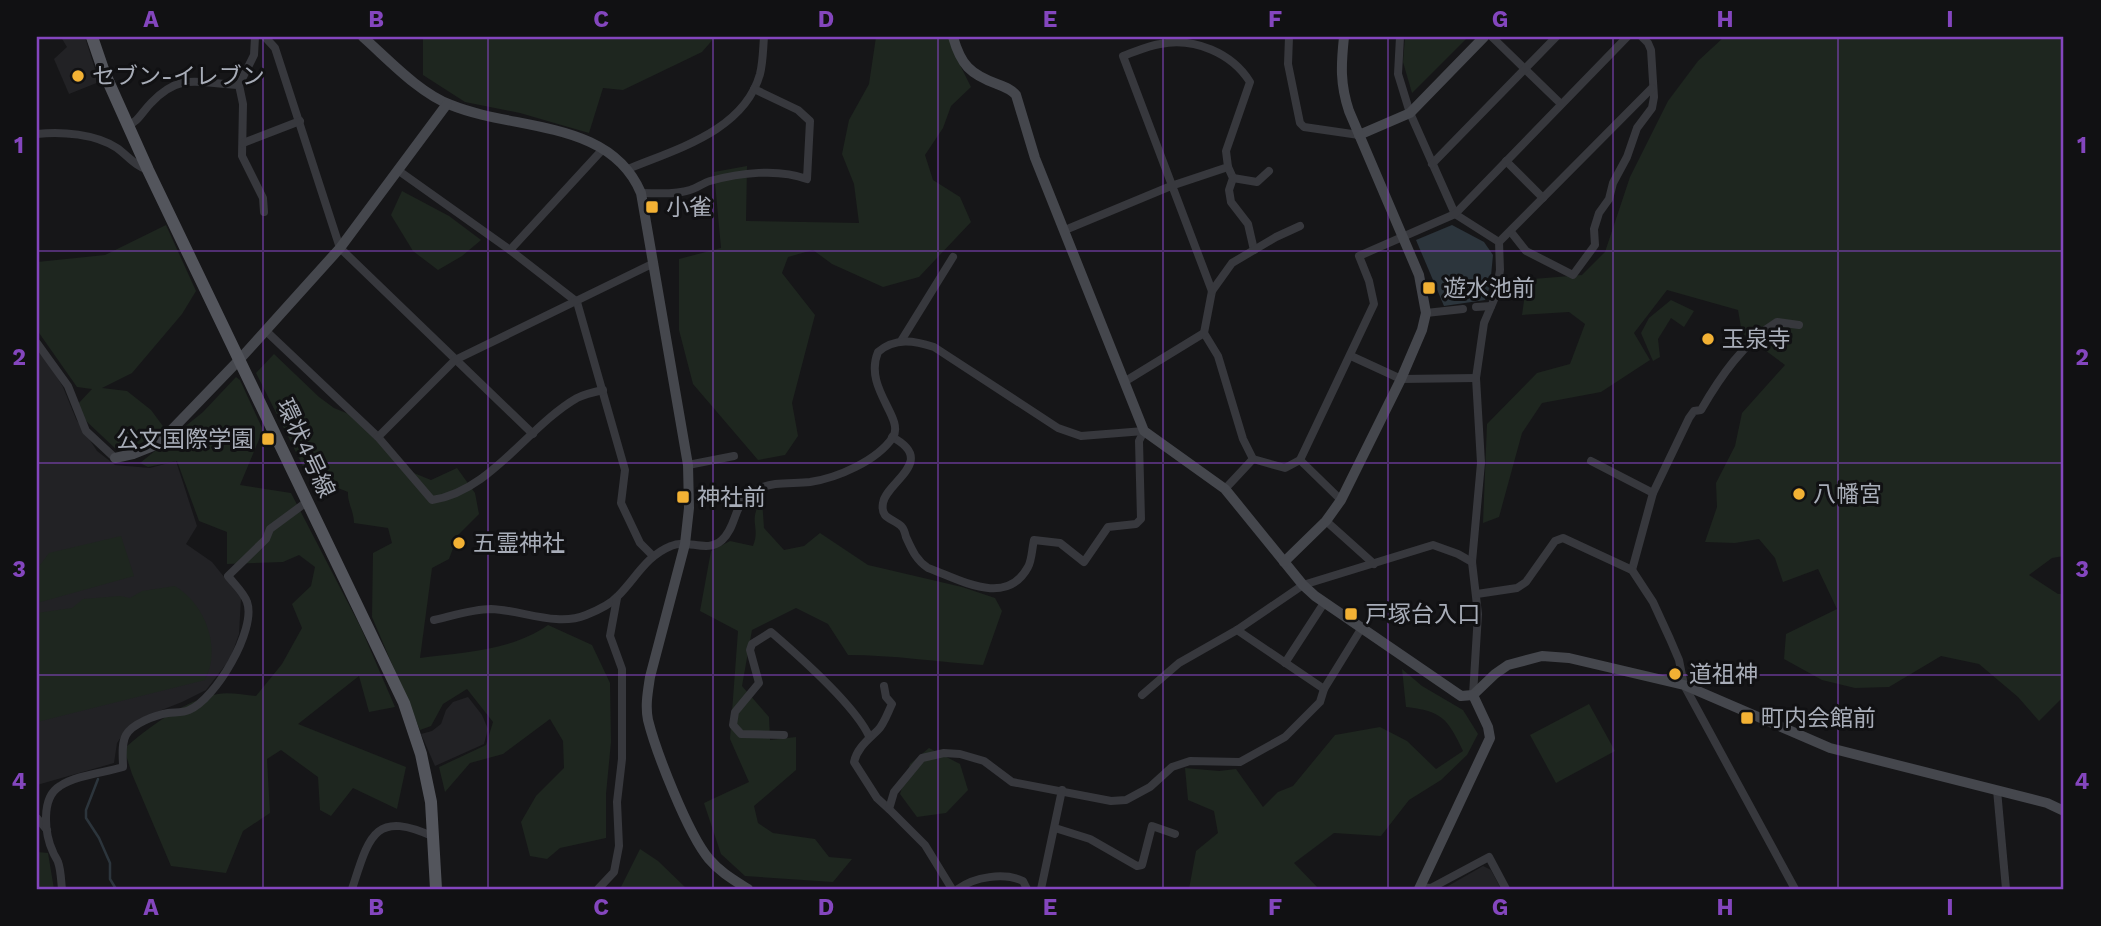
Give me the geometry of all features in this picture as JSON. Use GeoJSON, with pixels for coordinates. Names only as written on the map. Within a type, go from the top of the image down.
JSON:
{"type":"FeatureCollection","features":[{"type":"Feature","properties":{"kind":"main road","name":"環状4号線"},"geometry":{"type":"LineString","coordinates":[[92,37],[127,126],[404,703],[421,754],[431,802],[436,889]]}},
{"type":"Feature","properties":{"kind":"street"},"geometry":{"type":"LineString","coordinates":[[255,37],[254,55],[239,85],[243,104],[242,156],[264,198],[264,212]]}},
{"type":"Feature","properties":{"kind":"street"},"geometry":{"type":"LineString","coordinates":[[265,37],[275,48],[340,248],[533,434]]}},
{"type":"Feature","properties":{"kind":"street"},"geometry":{"type":"LineString","coordinates":[[363,37],[404,74],[447,104],[470,112],[566,133],[614,155],[628,169],[641,193],[688,465],[689,508],[685,544],[650,677],[646,698],[648,718],[663,762],[703,851],[726,875],[748,889]]}},
{"type":"Feature","properties":{"kind":"street"},"geometry":{"type":"LineString","coordinates":[[628,169],[700,138],[738,111],[754,89],[760,75],[764,37]]}},
{"type":"Feature","properties":{"kind":"street"},"geometry":{"type":"LineString","coordinates":[[953,37],[968,69],[980,78],[1010,89],[1016,95],[1035,158],[1144,431],[1225,489],[1303,585],[1361,629],[1461,696],[1473,695],[1508,665],[1542,656],[1569,658],[1684,685],[1830,747],[2047,803],[2064,811]]}},
{"type":"Feature","properties":{"kind":"street"},"geometry":{"type":"LineString","coordinates":[[1289,37],[1288,64],[1300,123],[1304,127],[1359,135],[1410,113],[1484,37]]}},
{"type":"Feature","properties":{"kind":"street"},"geometry":{"type":"LineString","coordinates":[[1284,562],[1326,521],[1341,500],[1401,379],[1422,330],[1426,313],[1419,275],[1342,89],[1341,65],[1345,37]]}},
{"type":"Feature","properties":{"kind":"street"},"geometry":{"type":"LineString","coordinates":[[1400,37],[1398,74],[1410,113],[1455,214],[1499,242]]}},
{"type":"Feature","properties":{"kind":"street"},"geometry":{"type":"LineString","coordinates":[[1492,37],[1561,104]]}},
{"type":"Feature","properties":{"kind":"street"},"geometry":{"type":"LineString","coordinates":[[1432,164],[1556,37]]}},
{"type":"Feature","properties":{"kind":"street"},"geometry":{"type":"LineString","coordinates":[[1300,226],[1232,263],[1212,291],[1204,333],[1218,356],[1243,439],[1253,459],[1285,468],[1300,460],[1374,304],[1359,256],[1455,214],[1627,37]]}},
{"type":"Feature","properties":{"kind":"street"},"geometry":{"type":"LineString","coordinates":[[1511,232],[1526,251],[1573,275],[1595,245],[1594,229],[1599,214],[1632,146],[1637,128],[1652,108],[1654,97],[1651,50],[1642,37]]}},
{"type":"Feature","properties":{"kind":"street"},"geometry":{"type":"LineString","coordinates":[[1212,291],[1123,56],[1160,44],[1177,42],[1218,52],[1242,70],[1250,82],[1226,151],[1233,178],[1229,190],[1231,202],[1248,224],[1254,250]]}},
{"type":"Feature","properties":{"kind":"street"},"geometry":{"type":"LineString","coordinates":[[127,126],[136,122],[148,105],[163,91],[179,81],[239,85]]}},
{"type":"Feature","properties":{"kind":"street"},"geometry":{"type":"LineString","coordinates":[[1499,242],[1652,88]]}},
{"type":"Feature","properties":{"kind":"street"},"geometry":{"type":"LineString","coordinates":[[641,193],[689,191],[708,182],[779,172],[792,173],[807,179],[810,121],[798,110],[754,89]]}},
{"type":"Feature","properties":{"kind":"street"},"geometry":{"type":"LineString","coordinates":[[37,343],[68,386],[86,431],[115,458],[158,444],[266,331],[340,248],[447,104]]}},
{"type":"Feature","properties":{"kind":"street"},"geometry":{"type":"LineString","coordinates":[[243,143],[300,121]]}},
{"type":"Feature","properties":{"kind":"street"},"geometry":{"type":"LineString","coordinates":[[37,134],[54,132],[105,141],[138,167],[148,170]]}},
{"type":"Feature","properties":{"kind":"street"},"geometry":{"type":"LineString","coordinates":[[510,250],[603,149]]}},
{"type":"Feature","properties":{"kind":"street"},"geometry":{"type":"LineString","coordinates":[[1506,161],[1543,198]]}},
{"type":"Feature","properties":{"kind":"street"},"geometry":{"type":"LineString","coordinates":[[1065,230],[1171,186],[1228,167]]}},
{"type":"Feature","properties":{"kind":"street"},"geometry":{"type":"LineString","coordinates":[[1233,178],[1257,182],[1269,170]]}},
{"type":"Feature","properties":{"kind":"street"},"geometry":{"type":"LineString","coordinates":[[399,171],[510,250],[577,302],[625,470],[621,503],[640,543],[653,556]]}},
{"type":"Feature","properties":{"kind":"street"},"geometry":{"type":"LineString","coordinates":[[1499,242],[1500,270],[1484,323],[1476,378],[1481,463],[1472,562],[1478,614],[1473,695],[1488,727],[1490,738],[1420,888],[1430,888],[1489,856],[1506,889]]}},
{"type":"Feature","properties":{"kind":"street"},"geometry":{"type":"LineString","coordinates":[[901,341],[953,257]]}},
{"type":"Feature","properties":{"kind":"street"},"geometry":{"type":"LineString","coordinates":[[378,437],[455,360],[654,264]]}},
{"type":"Feature","properties":{"kind":"street"},"geometry":{"type":"LineString","coordinates":[[1476,307],[1491,306]]}},
{"type":"Feature","properties":{"kind":"street"},"geometry":{"type":"LineString","coordinates":[[1426,313],[1463,309]]}},
{"type":"Feature","properties":{"kind":"street"},"geometry":{"type":"LineString","coordinates":[[1632,570],[1653,493],[1689,418],[1694,411],[1700,410],[1727,370],[1761,332],[1777,322],[1799,325]]}},
{"type":"Feature","properties":{"kind":"street"},"geometry":{"type":"LineString","coordinates":[[266,331],[378,437],[432,500],[458,493],[476,482],[559,410],[580,396],[603,390]]}},
{"type":"Feature","properties":{"kind":"street"},"geometry":{"type":"LineString","coordinates":[[1124,382],[1204,333]]}},
{"type":"Feature","properties":{"kind":"street"},"geometry":{"type":"LineString","coordinates":[[434,620],[488,609],[569,619],[585,616],[617,598],[653,556],[674,544],[715,545],[724,539],[740,502],[756,490],[771,484],[810,482],[836,477],[855,468],[892,437],[896,426],[880,397],[874,370],[878,352],[891,343],[901,341],[934,347],[1058,428],[1081,436],[1144,431]]}},
{"type":"Feature","properties":{"kind":"street"},"geometry":{"type":"LineString","coordinates":[[1351,356],[1401,379],[1476,378]]}},
{"type":"Feature","properties":{"kind":"street"},"geometry":{"type":"LineString","coordinates":[[892,437],[907,448],[910,458],[902,479],[883,503],[887,519],[902,527],[919,562],[928,568],[989,590],[1004,589],[1018,580],[1029,566],[1034,540],[1060,543],[1084,562],[1108,527],[1136,524],[1141,519],[1139,441],[1144,431]]}},
{"type":"Feature","properties":{"kind":"street"},"geometry":{"type":"LineString","coordinates":[[688,465],[734,456]]}},
{"type":"Feature","properties":{"kind":"street"},"geometry":{"type":"LineString","coordinates":[[1225,489],[1253,459]]}},
{"type":"Feature","properties":{"kind":"street"},"geometry":{"type":"LineString","coordinates":[[1300,460],[1341,500]]}},
{"type":"Feature","properties":{"kind":"street"},"geometry":{"type":"LineString","coordinates":[[1591,461],[1653,493]]}},
{"type":"Feature","properties":{"kind":"street"},"geometry":{"type":"LineString","coordinates":[[62,889],[58,861],[52,852],[47,830],[48,803],[52,793],[58,786],[123,767],[126,736],[134,727],[163,714],[190,710],[213,691],[234,662],[248,609],[247,600],[228,576],[266,539],[270,529],[308,501]]}},
{"type":"Feature","properties":{"kind":"street"},"geometry":{"type":"LineString","coordinates":[[1326,521],[1374,564]]}},
{"type":"Feature","properties":{"kind":"street"},"geometry":{"type":"LineString","coordinates":[[1477,594],[1517,587],[1526,582],[1555,541],[1563,537],[1632,570],[1661,617],[1679,660],[1684,685],[1795,889]]}},
{"type":"Feature","properties":{"kind":"street"},"geometry":{"type":"LineString","coordinates":[[1142,695],[1180,663],[1237,630],[1303,585],[1433,545],[1472,562]]}},
{"type":"Feature","properties":{"kind":"street"},"geometry":{"type":"LineString","coordinates":[[598,889],[614,872],[619,846],[617,802],[622,759],[622,669],[610,636],[617,598]]}},
{"type":"Feature","properties":{"kind":"street"},"geometry":{"type":"LineString","coordinates":[[1285,663],[1324,603]]}},
{"type":"Feature","properties":{"kind":"street"},"geometry":{"type":"LineString","coordinates":[[889,808],[894,792],[922,758],[934,754],[960,754],[984,761],[1012,782],[1111,802],[1126,800],[1150,787],[1172,767],[1189,761],[1240,762],[1285,737],[1320,702],[1324,689],[1361,629]]}},
{"type":"Feature","properties":{"kind":"street"},"geometry":{"type":"LineString","coordinates":[[1237,630],[1324,689]]}},
{"type":"Feature","properties":{"kind":"street"},"geometry":{"type":"LineString","coordinates":[[784,734],[741,734],[733,725],[735,712],[759,683],[750,650],[751,644],[771,632],[851,709],[869,736]]}},
{"type":"Feature","properties":{"kind":"street"},"geometry":{"type":"LineString","coordinates":[[884,686],[886,696],[892,704],[880,729],[869,736],[854,762],[877,798],[925,845],[952,889]]}},
{"type":"Feature","properties":{"kind":"street"},"geometry":{"type":"LineString","coordinates":[[1041,889],[1062,790]]}},
{"type":"Feature","properties":{"kind":"street"},"geometry":{"type":"LineString","coordinates":[[1997,790],[2006,889]]}},
{"type":"Feature","properties":{"kind":"street"},"geometry":{"type":"LineString","coordinates":[[37,818],[47,830]]}},
{"type":"Feature","properties":{"kind":"street"},"geometry":{"type":"LineString","coordinates":[[352,889],[362,858],[380,829],[388,825],[401,826],[435,837]]}},
{"type":"Feature","properties":{"kind":"street"},"geometry":{"type":"LineString","coordinates":[[1055,828],[1090,839],[1137,866],[1142,865],[1152,826],[1175,834]]}},
{"type":"Feature","properties":{"kind":"street"},"geometry":{"type":"LineString","coordinates":[[958,889],[976,879],[1014,877],[1023,881],[1027,889]]}},
{"type":"Feature","properties":{"kind":"shaded area"},"geometry":{"type":"Polygon","coordinates":[[[61,37],[85,37],[99,82],[69,94],[54,59],[67,47],[61,37]]]}},
{"type":"Feature","properties":{"kind":"shaded area"},"geometry":{"type":"Polygon","coordinates":[[[423,37],[715,37],[702,52],[623,90],[603,88],[589,133],[520,113],[465,102],[423,75],[423,37]]]}},
{"type":"Feature","properties":{"kind":"shaded area"},"geometry":{"type":"Polygon","coordinates":[[[876,37],[949,37],[971,87],[951,106],[943,128],[925,155],[933,180],[960,197],[971,222],[919,277],[883,287],[832,264],[813,250],[788,257],[782,273],[815,315],[792,403],[798,436],[785,455],[758,460],[693,384],[679,330],[679,259],[721,248],[714,172],[747,166],[746,221],[859,223],[854,184],[842,154],[849,120],[869,84],[876,37]]]}},
{"type":"Feature","properties":{"kind":"shaded area"},"geometry":{"type":"Polygon","coordinates":[[[1405,37],[1468,37],[1412,93],[1403,62],[1405,37]]]}},
{"type":"Feature","properties":{"kind":"shaded area"},"geometry":{"type":"Polygon","coordinates":[[[1724,37],[2064,37],[2064,556],[2052,558],[2029,575],[2058,594],[2064,594],[2064,696],[2039,721],[2018,697],[1979,664],[1941,656],[1889,687],[1855,688],[1822,680],[1784,659],[1786,634],[1837,609],[1818,569],[1783,582],[1775,558],[1759,539],[1735,543],[1705,542],[1717,507],[1716,483],[1735,446],[1742,413],[1785,365],[1742,333],[1738,310],[1667,290],[1634,333],[1650,360],[1601,392],[1542,403],[1522,433],[1499,517],[1483,523],[1487,424],[1537,373],[1570,364],[1585,324],[1569,312],[1522,315],[1526,286],[1533,279],[1582,275],[1605,252],[1630,177],[1668,101],[1698,61],[1724,37]]]}},
{"type":"Feature","properties":{"kind":"shaded area"},"geometry":{"type":"Polygon","coordinates":[[[402,191],[449,216],[481,240],[462,256],[438,270],[413,251],[391,215],[402,191]]]}},
{"type":"Feature","properties":{"kind":"shaded area"},"geometry":{"type":"Polygon","coordinates":[[[166,225],[196,291],[182,314],[132,373],[102,388],[127,391],[151,410],[165,429],[131,449],[118,451],[84,419],[78,404],[92,389],[77,387],[37,330],[37,262],[105,255],[166,225]]]}},
{"type":"Feature","properties":{"kind":"shaded area"},"geometry":{"type":"Polygon","coordinates":[[[1452,225],[1484,242],[1493,255],[1490,286],[1485,300],[1444,306],[1416,240],[1452,225]]]}},
{"type":"Feature","properties":{"kind":"shaded area"},"geometry":{"type":"Polygon","coordinates":[[[1671,300],[1694,311],[1684,327],[1671,318],[1658,339],[1660,357],[1653,361],[1641,333],[1649,318],[1671,300]]]}},
{"type":"Feature","properties":{"kind":"shaded area"},"geometry":{"type":"Polygon","coordinates":[[[37,351],[46,359],[63,387],[76,419],[97,451],[115,465],[150,468],[176,461],[197,526],[186,544],[212,562],[241,598],[239,634],[230,659],[206,690],[139,719],[127,728],[117,743],[114,763],[37,785],[37,351]]]}},
{"type":"Feature","properties":{"kind":"shaded area"},"geometry":{"type":"Polygon","coordinates":[[[274,354],[319,397],[334,408],[361,419],[399,467],[431,480],[457,468],[475,493],[479,514],[458,535],[449,559],[432,568],[420,658],[503,645],[534,634],[548,625],[592,645],[610,683],[611,742],[606,794],[606,838],[560,848],[547,859],[530,856],[521,822],[536,796],[564,768],[563,741],[550,719],[503,754],[470,763],[445,792],[439,767],[486,745],[493,722],[467,689],[443,704],[431,726],[420,730],[372,617],[373,553],[392,543],[388,528],[354,523],[348,492],[308,476],[256,373],[274,354]]]}},
{"type":"Feature","properties":{"kind":"shaded area"},"geometry":{"type":"Polygon","coordinates":[[[236,377],[240,380],[263,430],[240,485],[291,493],[361,628],[395,707],[369,712],[359,676],[298,724],[406,767],[397,809],[353,788],[331,816],[320,810],[318,777],[281,750],[267,759],[270,813],[243,831],[226,873],[171,866],[124,749],[144,732],[193,702],[222,693],[256,696],[282,664],[302,628],[292,604],[311,586],[315,567],[299,555],[283,562],[227,564],[227,532],[199,521],[177,461],[148,467],[140,463],[203,412],[236,377]]]}},
{"type":"Feature","properties":{"kind":"shaded area"},"geometry":{"type":"Polygon","coordinates":[[[762,499],[764,528],[784,550],[804,546],[820,533],[868,565],[962,587],[995,598],[1002,611],[983,665],[848,655],[828,624],[796,608],[752,630],[742,686],[769,717],[770,740],[796,737],[796,770],[754,806],[758,823],[773,833],[815,839],[829,857],[852,859],[833,882],[745,876],[721,854],[704,803],[749,782],[730,739],[738,631],[700,611],[711,551],[730,541],[753,546],[756,533],[755,513],[762,499]]]}},
{"type":"Feature","properties":{"kind":"shaded area"},"geometry":{"type":"Polygon","coordinates":[[[121,536],[134,576],[37,603],[37,569],[49,553],[121,536]]]}},
{"type":"Feature","properties":{"kind":"shaded area"},"geometry":{"type":"Polygon","coordinates":[[[175,586],[195,604],[208,628],[212,654],[205,680],[37,722],[37,613],[72,608],[83,599],[120,596],[130,598],[142,591],[175,586]]]}},
{"type":"Feature","properties":{"kind":"shaded area"},"geometry":{"type":"Polygon","coordinates":[[[1402,669],[1422,686],[1463,710],[1478,734],[1467,755],[1441,780],[1409,800],[1381,836],[1334,833],[1294,863],[1319,889],[1189,889],[1196,851],[1218,833],[1214,811],[1188,800],[1185,768],[1219,771],[1236,769],[1263,807],[1278,792],[1293,786],[1335,735],[1380,727],[1407,741],[1436,769],[1463,751],[1453,731],[1442,718],[1428,711],[1406,707],[1402,669]]]}},
{"type":"Feature","properties":{"kind":"shaded area"},"geometry":{"type":"Polygon","coordinates":[[[468,697],[482,715],[488,729],[484,744],[435,766],[421,734],[432,731],[441,724],[446,710],[453,702],[468,697]]]}},
{"type":"Feature","properties":{"kind":"shaded area"},"geometry":{"type":"Polygon","coordinates":[[[1589,704],[1615,751],[1556,783],[1530,735],[1589,704]]]}},
{"type":"Feature","properties":{"kind":"shaded area"},"geometry":{"type":"Polygon","coordinates":[[[929,748],[960,764],[968,790],[946,813],[917,817],[900,794],[910,764],[929,748]]]}},
{"type":"Feature","properties":{"kind":"shaded area"},"geometry":{"type":"Polygon","coordinates":[[[640,849],[658,861],[687,889],[620,889],[640,849]]]}},
{"type":"Feature","properties":{"kind":"shaded area"},"geometry":{"type":"Polygon","coordinates":[[[37,852],[48,853],[54,889],[37,889],[37,852]]]}},
{"type":"Feature","properties":{"kind":"shaded area"},"geometry":{"type":"Polygon","coordinates":[[[1483,866],[1491,870],[1501,889],[1443,889],[1483,866]]]}},
{"type":"Feature","properties":{"kind":"waterway"},"geometry":{"type":"LineString","coordinates":[[98,779],[86,810],[86,818],[110,863],[110,879],[116,889]]}},
{"type":"Feature","properties":{"kind":"place","name":"セブン-イレブン"},"geometry":{"type":"Point","coordinates":[78,76]}},
{"type":"Feature","properties":{"kind":"place","name":"小雀"},"geometry":{"type":"Point","coordinates":[652,207]}},
{"type":"Feature","properties":{"kind":"place","name":"遊水池前"},"geometry":{"type":"Point","coordinates":[1429,288]}},
{"type":"Feature","properties":{"kind":"place","name":"玉泉寺"},"geometry":{"type":"Point","coordinates":[1708,339]}},
{"type":"Feature","properties":{"kind":"place","name":"公文国際学園"},"geometry":{"type":"Point","coordinates":[268,439]}},
{"type":"Feature","properties":{"kind":"place","name":"八幡宮"},"geometry":{"type":"Point","coordinates":[1799,494]}},
{"type":"Feature","properties":{"kind":"place","name":"神社前"},"geometry":{"type":"Point","coordinates":[683,497]}},
{"type":"Feature","properties":{"kind":"place","name":"五霊神社"},"geometry":{"type":"Point","coordinates":[459,543]}},
{"type":"Feature","properties":{"kind":"place","name":"戸塚台入口"},"geometry":{"type":"Point","coordinates":[1351,614]}},
{"type":"Feature","properties":{"kind":"place","name":"道祖神"},"geometry":{"type":"Point","coordinates":[1675,674]}},
{"type":"Feature","properties":{"kind":"place","name":"町内会館前"},"geometry":{"type":"Point","coordinates":[1747,718]}}]}
